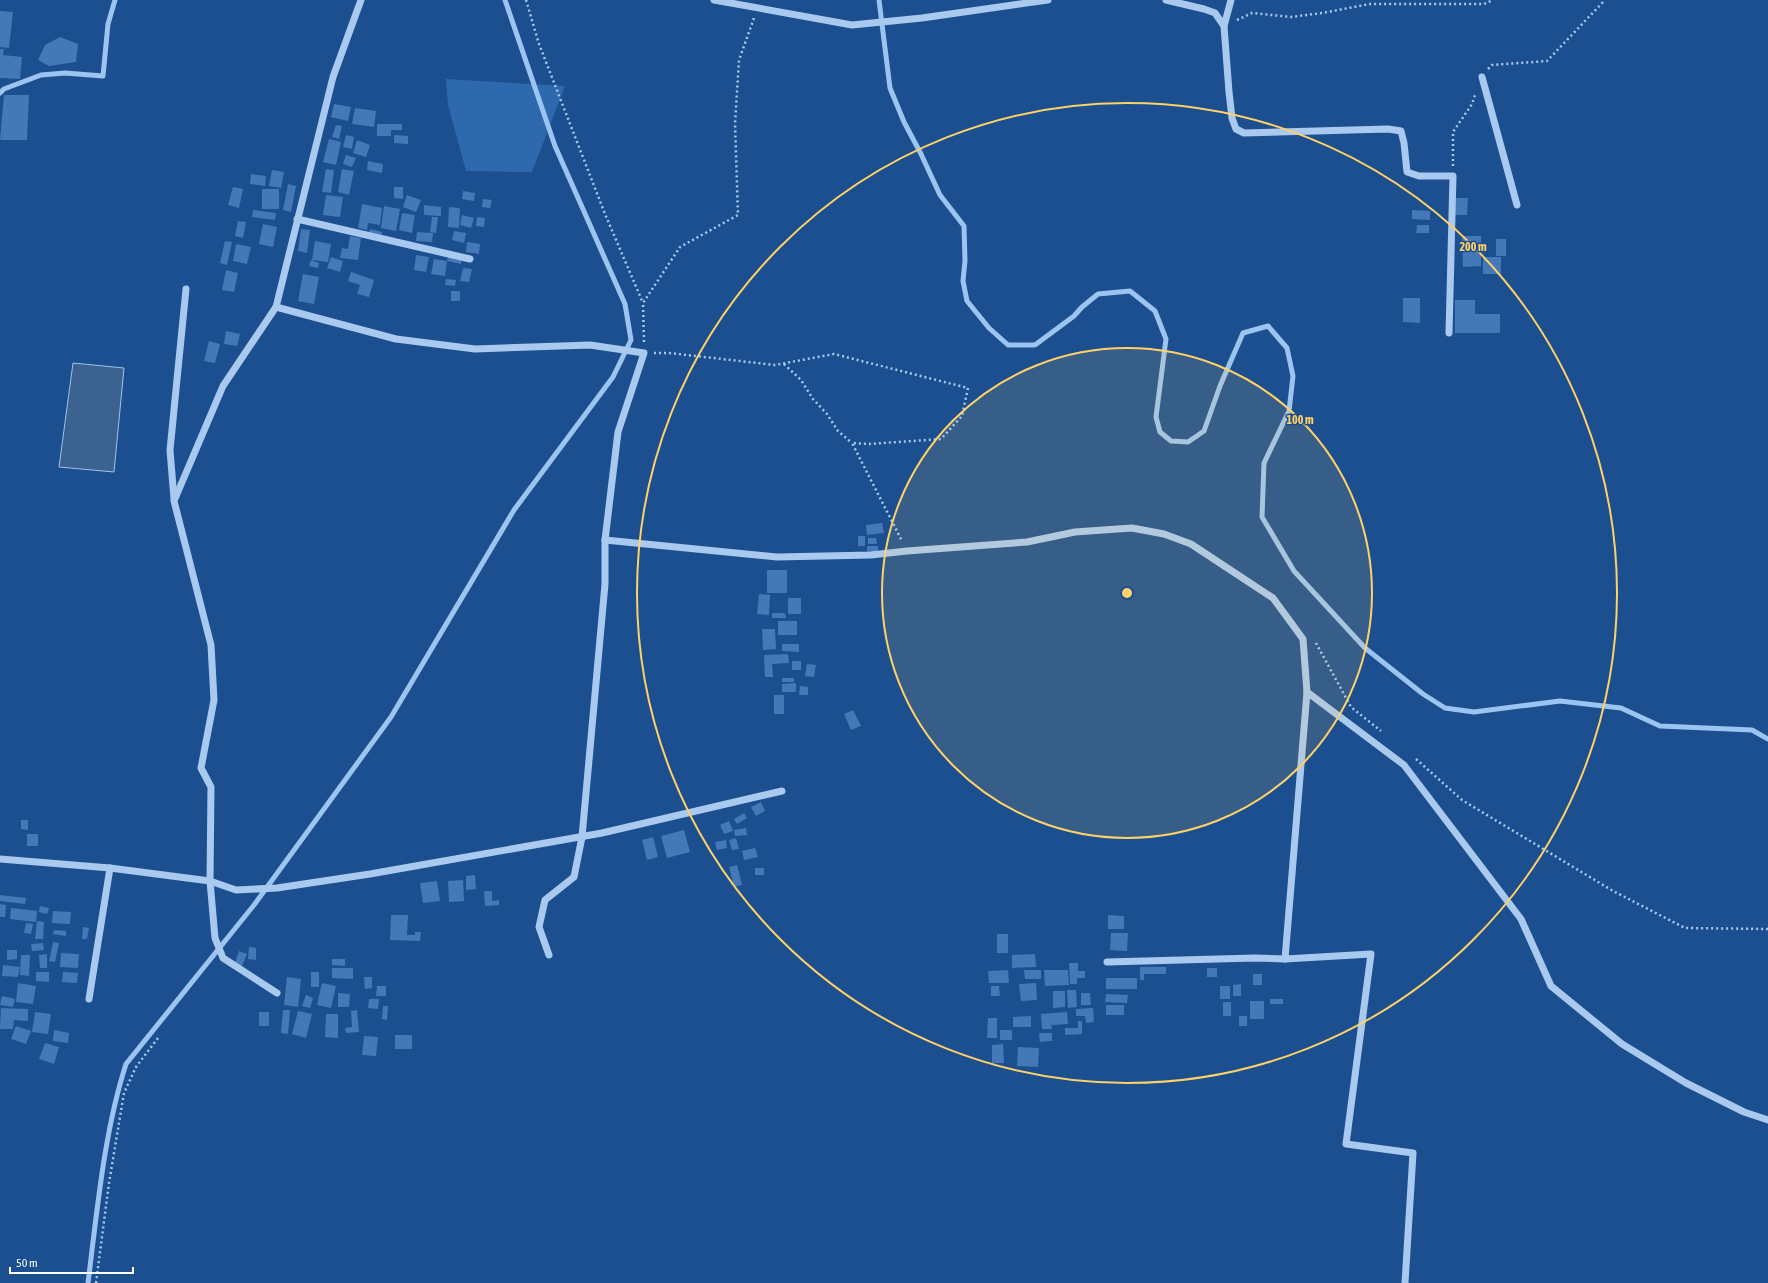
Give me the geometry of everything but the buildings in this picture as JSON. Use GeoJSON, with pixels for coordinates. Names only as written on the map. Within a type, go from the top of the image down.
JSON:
{"type":"FeatureCollection","features":[{"type":"Feature","properties":{"kind":"street"},"geometry":{"type":"LineString","coordinates":[[174,501],[223,386],[276,307],[333,77],[361,0]]}},
{"type":"Feature","properties":{"kind":"street"},"geometry":{"type":"LineString","coordinates":[[714,0],[852,25],[1048,0]]}},
{"type":"Feature","properties":{"kind":"street"},"geometry":{"type":"LineString","coordinates":[[1166,0],[1215,13],[1224,26]]}},
{"type":"Feature","properties":{"kind":"street"},"geometry":{"type":"LineString","coordinates":[[1231,0],[1224,26],[1232,118],[1236,129],[1244,133],[1388,129],[1400,131],[1404,143],[1407,172],[1419,176],[1453,176],[1449,333]]}},
{"type":"Feature","properties":{"kind":"street"},"geometry":{"type":"LineString","coordinates":[[1482,78],[1518,205]]}},
{"type":"Feature","properties":{"kind":"street"},"geometry":{"type":"LineString","coordinates":[[297,219],[470,259]]}},
{"type":"Feature","properties":{"kind":"street"},"geometry":{"type":"LineString","coordinates":[[186,289],[170,450],[174,501],[211,645],[214,700],[201,768],[211,787],[210,881],[215,938],[223,958],[278,994]]}},
{"type":"Feature","properties":{"kind":"street"},"geometry":{"type":"LineString","coordinates":[[276,307],[396,339],[475,349],[590,345],[644,353],[618,432],[605,540],[605,584],[582,837],[574,877],[545,900],[539,927],[549,955]]}},
{"type":"Feature","properties":{"kind":"street"},"geometry":{"type":"LineString","coordinates":[[605,540],[777,557],[871,555],[1027,542],[1075,532],[1132,528],[1164,534],[1190,544],[1273,598],[1303,639],[1307,692],[1285,959]]}},
{"type":"Feature","properties":{"kind":"street"},"geometry":{"type":"LineString","coordinates":[[1307,692],[1404,765],[1521,919],[1551,986],[1622,1044],[1686,1083],[1744,1112],[1768,1120]]}},
{"type":"Feature","properties":{"kind":"street"},"geometry":{"type":"LineString","coordinates":[[0,859],[110,868],[210,881],[236,890],[277,888],[370,874],[582,837],[782,791]]}},
{"type":"Feature","properties":{"kind":"street"},"geometry":{"type":"LineString","coordinates":[[89,999],[110,868]]}},
{"type":"Feature","properties":{"kind":"street"},"geometry":{"type":"LineString","coordinates":[[1107,962],[1255,958],[1285,959],[1371,954],[1346,1144],[1413,1153],[1405,1283]]}},
{"type":"Feature","properties":{"kind":"path"},"geometry":{"type":"LineString","coordinates":[[526,0],[539,44],[605,214],[643,303],[644,353],[669,353],[775,365],[834,354],[968,388],[962,416],[941,439],[869,444],[852,443]]}},
{"type":"Feature","properties":{"kind":"path"},"geometry":{"type":"LineString","coordinates":[[1224,26],[1252,13],[1291,17],[1370,4],[1484,4],[1493,0]]}},
{"type":"Feature","properties":{"kind":"path"},"geometry":{"type":"LineString","coordinates":[[1453,176],[1454,132],[1472,104],[1482,78],[1492,65],[1547,61],[1605,0]]}},
{"type":"Feature","properties":{"kind":"path"},"geometry":{"type":"LineString","coordinates":[[643,303],[680,247],[738,215],[735,124],[739,60],[757,8]]}},
{"type":"Feature","properties":{"kind":"path"},"geometry":{"type":"LineString","coordinates":[[784,363],[800,380],[813,400],[827,414],[838,431],[852,443],[907,551]]}},
{"type":"Feature","properties":{"kind":"path"},"geometry":{"type":"LineString","coordinates":[[1312,637],[1351,707],[1382,732]]}},
{"type":"Feature","properties":{"kind":"path"},"geometry":{"type":"LineString","coordinates":[[1412,756],[1462,800],[1613,891],[1653,912],[1686,928],[1768,929]]}},
{"type":"Feature","properties":{"kind":"path"},"geometry":{"type":"LineString","coordinates":[[96,1283],[109,1183],[124,1093],[136,1067],[158,1038]]}},
{"type":"Feature","properties":{"kind":"shaded area"},"geometry":{"type":"Polygon","coordinates":[[[446,79],[565,86],[532,172],[466,171],[448,105],[446,79]]]}},
{"type":"Feature","properties":{"kind":"shaded area"},"geometry":{"type":"Polygon","coordinates":[[[73,363],[124,368],[114,472],[59,467],[73,363]]]}},
{"type":"Feature","properties":{"kind":"waterway"},"geometry":{"type":"LineString","coordinates":[[0,93],[4,89],[41,75],[65,73],[103,76],[108,24],[115,0]]}},
{"type":"Feature","properties":{"kind":"waterway"},"geometry":{"type":"LineString","coordinates":[[88,1283],[102,1172],[112,1117],[126,1064],[254,905],[391,717],[514,510],[613,377],[631,340],[625,304],[555,146],[505,0]]}},
{"type":"Feature","properties":{"kind":"waterway"},"geometry":{"type":"LineString","coordinates":[[879,0],[890,88],[904,122],[940,195],[964,226],[965,261],[963,281],[967,301],[989,328],[1008,345],[1035,345],[1074,316],[1082,307],[1098,294],[1130,291],[1155,311],[1166,339],[1156,417],[1160,432],[1171,441],[1188,442],[1204,431],[1220,386],[1243,333],[1268,326],[1287,348],[1293,376],[1289,411],[1264,463],[1262,517],[1294,571],[1365,648],[1423,694],[1445,708],[1474,712],[1560,701],[1621,708],[1660,726],[1752,730],[1768,739]]}}]}
